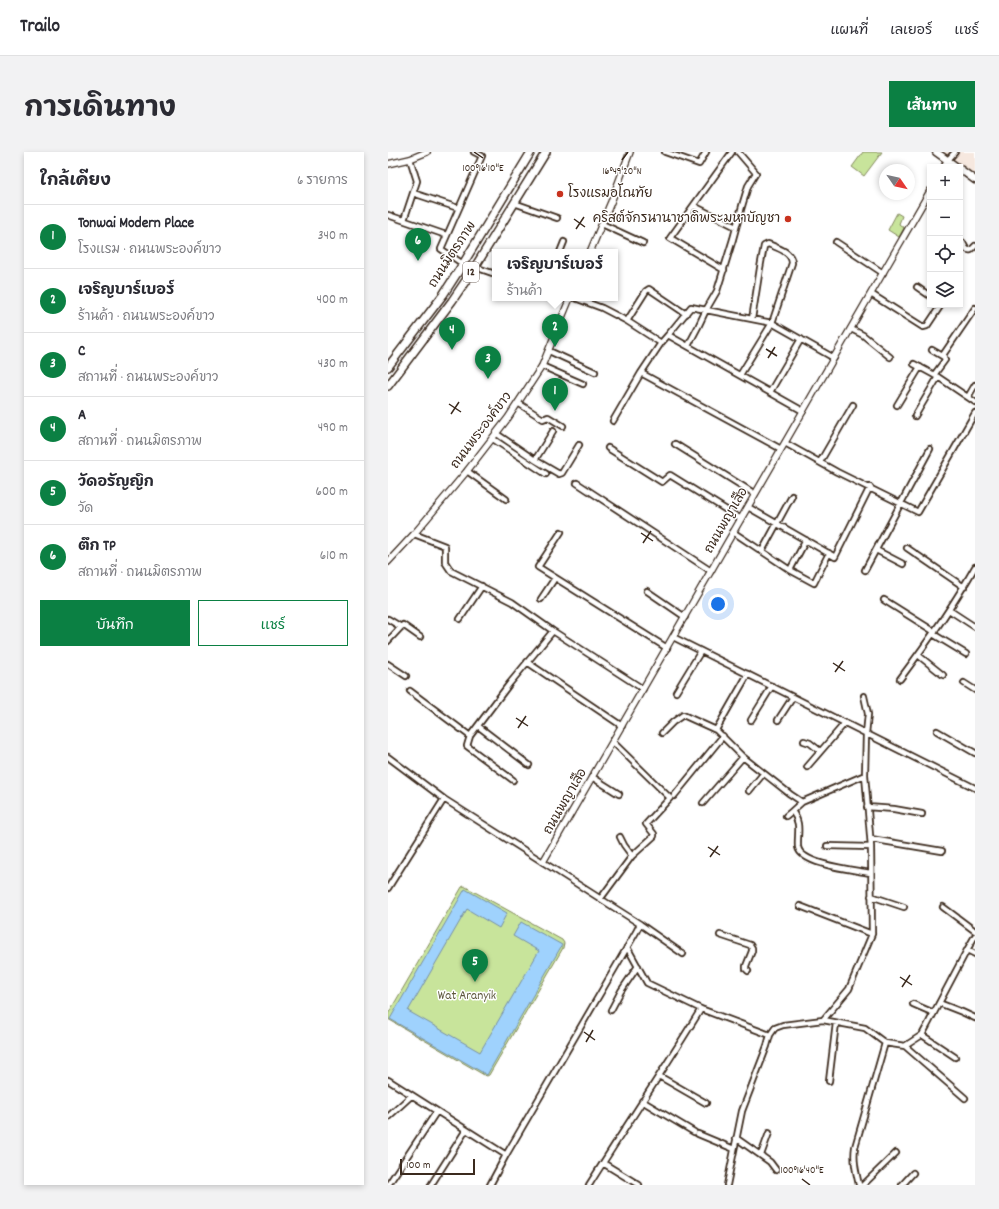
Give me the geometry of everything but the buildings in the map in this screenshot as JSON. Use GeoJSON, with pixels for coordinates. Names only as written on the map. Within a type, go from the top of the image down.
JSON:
{"type":"FeatureCollection","features":[{"type":"Feature","properties":{"kind":"main road","name":"ถนนมิตรภาพ"},"geometry":{"type":"LineString","coordinates":[[388,367],[443,294],[463,264],[531,152]]}},
{"type":"Feature","properties":{"kind":"main road","name":"ถนนมิตรภาพ"},"geometry":{"type":"LineString","coordinates":[[388,386],[452,301],[475,267],[546,152]]}},
{"type":"Feature","properties":{"kind":"main road"},"geometry":{"type":"LineString","coordinates":[[936,152],[953,164]]}},
{"type":"Feature","properties":{"kind":"main road"},"geometry":{"type":"LineString","coordinates":[[963,171],[975,180]]}},
{"type":"Feature","properties":{"kind":"street"},"geometry":{"type":"LineString","coordinates":[[388,164],[410,159],[427,152]]}},
{"type":"Feature","properties":{"kind":"street"},"geometry":{"type":"LineString","coordinates":[[463,264],[441,249],[482,154],[474,152]]}},
{"type":"Feature","properties":{"kind":"street"},"geometry":{"type":"LineString","coordinates":[[591,249],[630,152]]}},
{"type":"Feature","properties":{"kind":"street"},"geometry":{"type":"LineString","coordinates":[[667,152],[699,164],[706,152]]}},
{"type":"Feature","properties":{"kind":"street"},"geometry":{"type":"LineString","coordinates":[[724,270],[670,238],[732,152]]}},
{"type":"Feature","properties":{"kind":"street"},"geometry":{"type":"LineString","coordinates":[[688,346],[717,291],[748,186],[756,173],[738,152]]}},
{"type":"Feature","properties":{"kind":"street"},"geometry":{"type":"LineString","coordinates":[[946,164],[955,152]]}},
{"type":"Feature","properties":{"kind":"street"},"geometry":{"type":"LineString","coordinates":[[404,220],[417,181],[410,159]]}},
{"type":"Feature","properties":{"kind":"street"},"geometry":{"type":"LineString","coordinates":[[413,193],[458,208]]}},
{"type":"Feature","properties":{"kind":"street","name":"ถนนพญาเสือ"},"geometry":{"type":"LineString","coordinates":[[543,862],[927,196]]}},
{"type":"Feature","properties":{"kind":"street"},"geometry":{"type":"LineString","coordinates":[[514,203],[557,218]]}},
{"type":"Feature","properties":{"kind":"street"},"geometry":{"type":"LineString","coordinates":[[694,206],[736,227]]}},
{"type":"Feature","properties":{"kind":"street"},"geometry":{"type":"LineString","coordinates":[[388,215],[446,235]]}},
{"type":"Feature","properties":{"kind":"street"},"geometry":{"type":"LineString","coordinates":[[602,224],[643,243]]}},
{"type":"Feature","properties":{"kind":"street"},"geometry":{"type":"LineString","coordinates":[[561,249],[564,242]]}},
{"type":"Feature","properties":{"kind":"street"},"geometry":{"type":"LineString","coordinates":[[836,242],[883,273]]}},
{"type":"Feature","properties":{"kind":"street"},"geometry":{"type":"LineString","coordinates":[[963,243],[969,250],[975,246]]}},
{"type":"Feature","properties":{"kind":"street"},"geometry":{"type":"LineString","coordinates":[[740,376],[772,323],[792,261],[786,252],[768,244],[764,246],[752,319]]}},
{"type":"Feature","properties":{"kind":"street"},"geometry":{"type":"LineString","coordinates":[[475,267],[492,273]]}},
{"type":"Feature","properties":{"kind":"street"},"geometry":{"type":"LineString","coordinates":[[917,287],[927,294]]}},
{"type":"Feature","properties":{"kind":"street"},"geometry":{"type":"LineString","coordinates":[[627,321],[646,291],[649,289],[686,314]]}},
{"type":"Feature","properties":{"kind":"street"},"geometry":{"type":"LineString","coordinates":[[870,294],[923,327],[927,326],[940,308]]}},
{"type":"Feature","properties":{"kind":"street","name":"ถนนพระองค์ขาว"},"geometry":{"type":"LineString","coordinates":[[388,562],[414,534],[467,471],[495,436],[518,403],[542,366],[569,301]]}},
{"type":"Feature","properties":{"kind":"street"},"geometry":{"type":"LineString","coordinates":[[583,301],[602,308],[627,321],[661,343]]}},
{"type":"Feature","properties":{"kind":"street"},"geometry":{"type":"LineString","coordinates":[[613,421],[641,373],[661,343],[691,307],[772,323],[834,358]]}},
{"type":"Feature","properties":{"kind":"street"},"geometry":{"type":"LineString","coordinates":[[914,416],[945,360],[943,355],[974,311]]}},
{"type":"Feature","properties":{"kind":"street"},"geometry":{"type":"LineString","coordinates":[[850,329],[863,335],[890,357]]}},
{"type":"Feature","properties":{"kind":"street"},"geometry":{"type":"LineString","coordinates":[[668,335],[803,411]]}},
{"type":"Feature","properties":{"kind":"street"},"geometry":{"type":"LineString","coordinates":[[770,392],[801,339]]}},
{"type":"Feature","properties":{"kind":"street"},"geometry":{"type":"LineString","coordinates":[[932,350],[944,357]]}},
{"type":"Feature","properties":{"kind":"street"},"geometry":{"type":"LineString","coordinates":[[549,351],[595,372]]}},
{"type":"Feature","properties":{"kind":"street"},"geometry":{"type":"LineString","coordinates":[[914,364],[936,376],[975,402]]}},
{"type":"Feature","properties":{"kind":"street"},"geometry":{"type":"LineString","coordinates":[[542,366],[583,384]]}},
{"type":"Feature","properties":{"kind":"street"},"geometry":{"type":"LineString","coordinates":[[897,405],[920,367]]}},
{"type":"Feature","properties":{"kind":"street"},"geometry":{"type":"LineString","coordinates":[[641,373],[781,449]]}},
{"type":"Feature","properties":{"kind":"street"},"geometry":{"type":"LineString","coordinates":[[968,397],[975,385]]}},
{"type":"Feature","properties":{"kind":"street"},"geometry":{"type":"LineString","coordinates":[[518,403],[543,419],[548,417],[563,426]]}},
{"type":"Feature","properties":{"kind":"street"},"geometry":{"type":"LineString","coordinates":[[820,462],[853,405]]}},
{"type":"Feature","properties":{"kind":"street"},"geometry":{"type":"LineString","coordinates":[[785,443],[837,472],[918,512],[975,413]]}},
{"type":"Feature","properties":{"kind":"street"},"geometry":{"type":"LineString","coordinates":[[535,460],[553,431]]}},
{"type":"Feature","properties":{"kind":"street"},"geometry":{"type":"LineString","coordinates":[[495,436],[557,474],[561,474],[579,445]]}},
{"type":"Feature","properties":{"kind":"street"},"geometry":{"type":"LineString","coordinates":[[495,436],[546,474]]}},
{"type":"Feature","properties":{"kind":"street"},"geometry":{"type":"LineString","coordinates":[[675,444],[756,494]]}},
{"type":"Feature","properties":{"kind":"street"},"geometry":{"type":"LineString","coordinates":[[608,448],[662,482],[670,475],[741,519]]}},
{"type":"Feature","properties":{"kind":"street"},"geometry":{"type":"LineString","coordinates":[[865,570],[930,449]]}},
{"type":"Feature","properties":{"kind":"street"},"geometry":{"type":"LineString","coordinates":[[467,471],[506,499]]}},
{"type":"Feature","properties":{"kind":"street"},"geometry":{"type":"LineString","coordinates":[[577,483],[711,571]]}},
{"type":"Feature","properties":{"kind":"street"},"geometry":{"type":"LineString","coordinates":[[748,506],[834,556],[870,487]]}},
{"type":"Feature","properties":{"kind":"street"},"geometry":{"type":"LineString","coordinates":[[762,551],[792,496]]}},
{"type":"Feature","properties":{"kind":"street"},"geometry":{"type":"LineString","coordinates":[[561,532],[538,567],[667,648]]}},
{"type":"Feature","properties":{"kind":"street"},"geometry":{"type":"LineString","coordinates":[[733,532],[790,570],[814,583],[829,553]]}},
{"type":"Feature","properties":{"kind":"street"},"geometry":{"type":"LineString","coordinates":[[414,534],[445,546],[445,562],[451,571],[512,602],[553,631],[643,689]]}},
{"type":"Feature","properties":{"kind":"street"},"geometry":{"type":"LineString","coordinates":[[790,570],[806,540]]}},
{"type":"Feature","properties":{"kind":"street"},"geometry":{"type":"LineString","coordinates":[[907,548],[964,587]]}},
{"type":"Feature","properties":{"kind":"street"},"geometry":{"type":"LineString","coordinates":[[876,550],[903,564]]}},
{"type":"Feature","properties":{"kind":"street"},"geometry":{"type":"LineString","coordinates":[[900,679],[934,633],[964,587],[975,567]]}},
{"type":"Feature","properties":{"kind":"street"},"geometry":{"type":"LineString","coordinates":[[541,599],[555,578]]}},
{"type":"Feature","properties":{"kind":"street"},"geometry":{"type":"LineString","coordinates":[[460,619],[482,586]]}},
{"type":"Feature","properties":{"kind":"street"},"geometry":{"type":"LineString","coordinates":[[646,591],[685,617]]}},
{"type":"Feature","properties":{"kind":"street"},"geometry":{"type":"LineString","coordinates":[[884,600],[966,654]]}},
{"type":"Feature","properties":{"kind":"street"},"geometry":{"type":"LineString","coordinates":[[949,610],[975,627]]}},
{"type":"Feature","properties":{"kind":"street"},"geometry":{"type":"LineString","coordinates":[[388,618],[401,627]]}},
{"type":"Feature","properties":{"kind":"street"},"geometry":{"type":"LineString","coordinates":[[388,642],[403,625],[420,637]]}},
{"type":"Feature","properties":{"kind":"street"},"geometry":{"type":"LineString","coordinates":[[513,780],[468,746],[470,736],[510,683],[553,631]]}},
{"type":"Feature","properties":{"kind":"street"},"geometry":{"type":"LineString","coordinates":[[673,637],[975,788]]}},
{"type":"Feature","properties":{"kind":"street"},"geometry":{"type":"LineString","coordinates":[[676,692],[701,651]]}},
{"type":"Feature","properties":{"kind":"street"},"geometry":{"type":"LineString","coordinates":[[918,655],[943,675]]}},
{"type":"Feature","properties":{"kind":"street"},"geometry":{"type":"LineString","coordinates":[[527,662],[622,726]]}},
{"type":"Feature","properties":{"kind":"street"},"geometry":{"type":"LineString","coordinates":[[388,664],[406,676]]}},
{"type":"Feature","properties":{"kind":"street"},"geometry":{"type":"LineString","coordinates":[[716,730],[748,674]]}},
{"type":"Feature","properties":{"kind":"street"},"geometry":{"type":"LineString","coordinates":[[964,682],[975,690]]}},
{"type":"Feature","properties":{"kind":"street"},"geometry":{"type":"LineString","coordinates":[[751,720],[772,686]]}},
{"type":"Feature","properties":{"kind":"street"},"geometry":{"type":"LineString","coordinates":[[410,691],[470,736]]}},
{"type":"Feature","properties":{"kind":"street"},"geometry":{"type":"LineString","coordinates":[[823,1020],[849,988],[872,934],[871,839],[865,775],[868,714],[864,696]]}},
{"type":"Feature","properties":{"kind":"street"},"geometry":{"type":"LineString","coordinates":[[778,720],[793,697]]}},
{"type":"Feature","properties":{"kind":"street"},"geometry":{"type":"LineString","coordinates":[[662,733],[683,715],[716,730],[743,757],[763,774],[802,802]]}},
{"type":"Feature","properties":{"kind":"street"},"geometry":{"type":"LineString","coordinates":[[807,767],[845,723]]}},
{"type":"Feature","properties":{"kind":"street"},"geometry":{"type":"LineString","coordinates":[[478,726],[529,765]]}},
{"type":"Feature","properties":{"kind":"street"},"geometry":{"type":"LineString","coordinates":[[937,731],[975,754]]}},
{"type":"Feature","properties":{"kind":"street"},"geometry":{"type":"LineString","coordinates":[[674,796],[723,736]]}},
{"type":"Feature","properties":{"kind":"street"},"geometry":{"type":"LineString","coordinates":[[804,741],[810,743],[820,751]]}},
{"type":"Feature","properties":{"kind":"street"},"geometry":{"type":"LineString","coordinates":[[601,898],[632,856],[654,836],[647,826],[647,823],[670,798],[613,742]]}},
{"type":"Feature","properties":{"kind":"street"},"geometry":{"type":"LineString","coordinates":[[703,804],[743,757]]}},
{"type":"Feature","properties":{"kind":"street"},"geometry":{"type":"LineString","coordinates":[[388,758],[444,799],[601,898],[683,954]]}},
{"type":"Feature","properties":{"kind":"street"},"geometry":{"type":"LineString","coordinates":[[749,791],[763,774]]}},
{"type":"Feature","properties":{"kind":"street"},"geometry":{"type":"LineString","coordinates":[[786,816],[802,802],[865,775]]}},
{"type":"Feature","properties":{"kind":"street"},"geometry":{"type":"LineString","coordinates":[[592,777],[619,794]]}},
{"type":"Feature","properties":{"kind":"street"},"geometry":{"type":"LineString","coordinates":[[388,888],[444,799]]}},
{"type":"Feature","properties":{"kind":"street"},"geometry":{"type":"LineString","coordinates":[[867,807],[894,809],[922,814]]}},
{"type":"Feature","properties":{"kind":"street"},"geometry":{"type":"LineString","coordinates":[[792,811],[796,816],[798,823],[798,847],[800,853],[804,857],[818,863],[871,873]]}},
{"type":"Feature","properties":{"kind":"street"},"geometry":{"type":"LineString","coordinates":[[620,837],[632,856]]}},
{"type":"Feature","properties":{"kind":"street"},"geometry":{"type":"LineString","coordinates":[[871,839],[942,851]]}},
{"type":"Feature","properties":{"kind":"street"},"geometry":{"type":"LineString","coordinates":[[827,846],[871,847]]}},
{"type":"Feature","properties":{"kind":"street"},"geometry":{"type":"LineString","coordinates":[[871,896],[904,907]]}},
{"type":"Feature","properties":{"kind":"street"},"geometry":{"type":"LineString","coordinates":[[800,906],[872,934]]}},
{"type":"Feature","properties":{"kind":"street"},"geometry":{"type":"LineString","coordinates":[[943,907],[975,932]]}},
{"type":"Feature","properties":{"kind":"street"},"geometry":{"type":"LineString","coordinates":[[490,1185],[640,924]]}},
{"type":"Feature","properties":{"kind":"street"},"geometry":{"type":"LineString","coordinates":[[720,935],[750,945],[752,951],[746,966],[748,971]]}},
{"type":"Feature","properties":{"kind":"street"},"geometry":{"type":"LineString","coordinates":[[905,1046],[922,1035],[928,1026],[975,936]]}},
{"type":"Feature","properties":{"kind":"street"},"geometry":{"type":"LineString","coordinates":[[627,948],[647,983],[701,1008],[770,1035]]}},
{"type":"Feature","properties":{"kind":"street"},"geometry":{"type":"LineString","coordinates":[[967,950],[975,954]]}},
{"type":"Feature","properties":{"kind":"street"},"geometry":{"type":"LineString","coordinates":[[611,1010],[621,991],[638,966]]}},
{"type":"Feature","properties":{"kind":"street"},"geometry":{"type":"LineString","coordinates":[[939,1003],[975,1018]]}},
{"type":"Feature","properties":{"kind":"street"},"geometry":{"type":"LineString","coordinates":[[913,1004],[934,1013]]}},
{"type":"Feature","properties":{"kind":"street"},"geometry":{"type":"LineString","coordinates":[[589,1185],[701,1008]]}},
{"type":"Feature","properties":{"kind":"street"},"geometry":{"type":"LineString","coordinates":[[727,1185],[742,1111],[770,1035],[775,1028],[783,1025],[823,1020],[865,1028],[886,1043],[905,1046],[965,1098]]}},
{"type":"Feature","properties":{"kind":"street"},"geometry":{"type":"LineString","coordinates":[[830,1081],[836,1023]]}},
{"type":"Feature","properties":{"kind":"street"},"geometry":{"type":"LineString","coordinates":[[922,1035],[954,1057]]}},
{"type":"Feature","properties":{"kind":"street"},"geometry":{"type":"LineString","coordinates":[[859,1185],[854,1166],[855,1147],[886,1043]]}},
{"type":"Feature","properties":{"kind":"street"},"geometry":{"type":"LineString","coordinates":[[659,1076],[706,1103]]}},
{"type":"Feature","properties":{"kind":"street"},"geometry":{"type":"LineString","coordinates":[[388,1080],[436,1112],[506,1155]]}},
{"type":"Feature","properties":{"kind":"street"},"geometry":{"type":"LineString","coordinates":[[388,1117],[411,1096]]}},
{"type":"Feature","properties":{"kind":"street"},"geometry":{"type":"LineString","coordinates":[[642,1101],[696,1133],[734,1149]]}},
{"type":"Feature","properties":{"kind":"street"},"geometry":{"type":"LineString","coordinates":[[388,1185],[436,1112]]}},
{"type":"Feature","properties":{"kind":"street"},"geometry":{"type":"LineString","coordinates":[[431,1185],[466,1130]]}},
{"type":"Feature","properties":{"kind":"street"},"geometry":{"type":"LineString","coordinates":[[761,1155],[768,1133]]}},
{"type":"Feature","properties":{"kind":"street"},"geometry":{"type":"LineString","coordinates":[[736,1138],[761,1155],[773,1165],[776,1170]]}},
{"type":"Feature","properties":{"kind":"street"},"geometry":{"type":"LineString","coordinates":[[863,1185],[896,1154]]}},
{"type":"Feature","properties":{"kind":"street"},"geometry":{"type":"LineString","coordinates":[[603,1162],[639,1185]]}},
{"type":"Feature","properties":{"kind":"street"},"geometry":{"type":"LineString","coordinates":[[902,1185],[912,1173]]}},
{"type":"Feature","properties":{"kind":"shaded area"},"geometry":{"type":"Polygon","coordinates":[[[943,152],[975,152],[975,175],[963,166],[963,164],[960,164],[943,152]]]}},
{"type":"Feature","properties":{"kind":"green space"},"geometry":{"type":"Polygon","coordinates":[[[863,152],[882,152],[864,176],[852,167],[863,152]]]}},
{"type":"Feature","properties":{"kind":"green space"},"geometry":{"type":"Polygon","coordinates":[[[897,213],[902,216],[899,224],[904,228],[899,237],[888,230],[897,213]]]}},
{"type":"Feature","properties":{"kind":"green space","name":"Wat Aranyik"},"geometry":{"type":"Polygon","coordinates":[[[464,886],[562,940],[564,943],[563,948],[489,1075],[487,1076],[388,1019],[388,1014],[462,887],[464,886]]]}},
{"type":"Feature","properties":{"kind":"water"},"geometry":{"type":"Polygon","coordinates":[[[465,889],[507,913],[499,928],[467,909],[408,1011],[480,1052],[539,951],[513,936],[521,922],[562,945],[487,1075],[390,1019],[465,889]]]}},
{"type":"Feature","properties":{"kind":"place","name":"โรงแรมอโณทัย"},"geometry":{"type":"Point","coordinates":[560,194]}},
{"type":"Feature","properties":{"kind":"place","name":"คริสต์จักรนานาชาติพระมหาบัญชา"},"geometry":{"type":"Point","coordinates":[788,219]}},
{"type":"Feature","properties":{"kind":"place","name":"ตึก TP"},"geometry":{"type":"Point","coordinates":[418,261]}},
{"type":"Feature","properties":{"kind":"place","name":"เจริญบาร์เบอร์"},"geometry":{"type":"Point","coordinates":[555,347]}},
{"type":"Feature","properties":{"kind":"place","name":"A"},"geometry":{"type":"Point","coordinates":[452,350]}},
{"type":"Feature","properties":{"kind":"place","name":"C"},"geometry":{"type":"Point","coordinates":[488,379]}},
{"type":"Feature","properties":{"kind":"place","name":"Tonwai Modern Place"},"geometry":{"type":"Point","coordinates":[555,411]}},
{"type":"Feature","properties":{"kind":"place","name":"วัดอรัญญิก"},"geometry":{"type":"Point","coordinates":[475,982]}}]}
